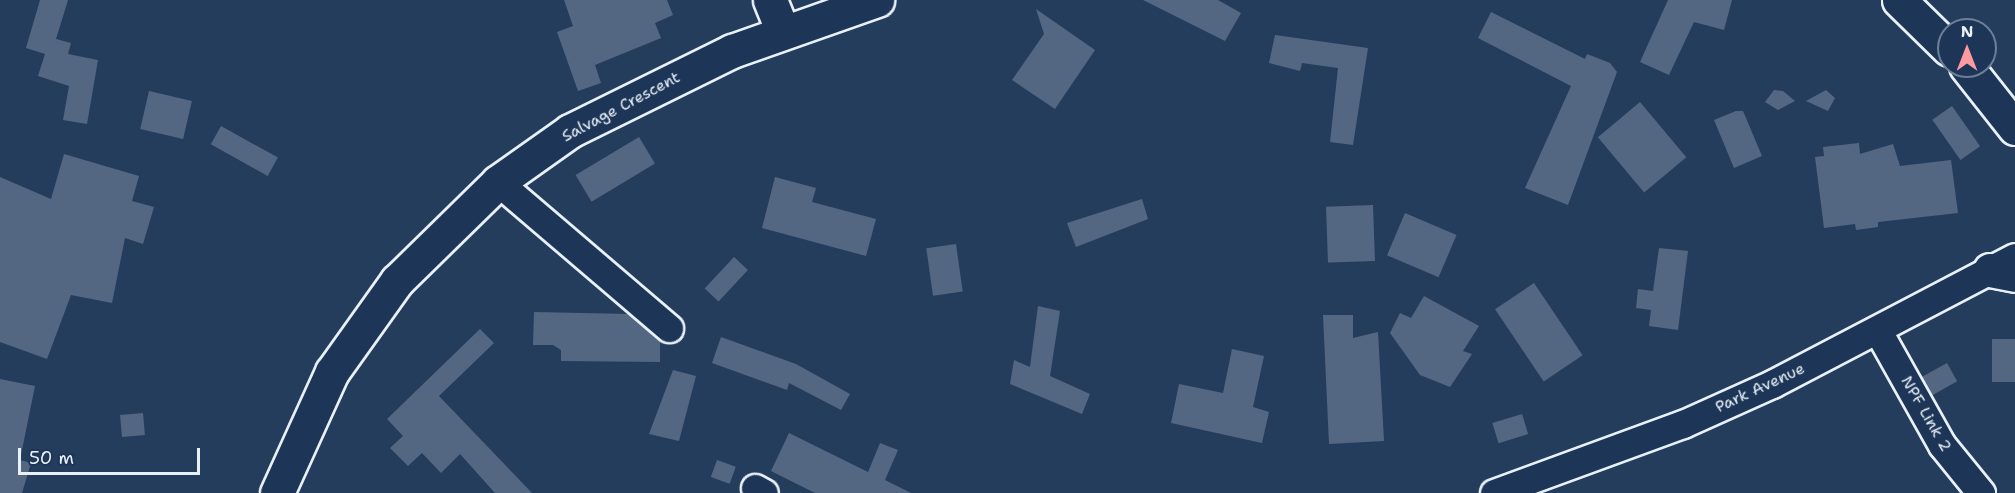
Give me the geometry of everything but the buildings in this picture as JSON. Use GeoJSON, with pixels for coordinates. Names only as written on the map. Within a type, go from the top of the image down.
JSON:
{"type":"FeatureCollection","features":[{"type":"Feature","properties":{"kind":"main road"},"geometry":{"type":"LineString","coordinates":[[770,0],[783,32]]}},
{"type":"Feature","properties":{"kind":"main road","name":"Salvage Crescent"},"geometry":{"type":"LineString","coordinates":[[277,493],[303,429],[352,345],[397,281],[498,182],[570,131],[732,51],[877,0]]}},
{"type":"Feature","properties":{"kind":"main road"},"geometry":{"type":"LineString","coordinates":[[1899,0],[1937,37]]}},
{"type":"Feature","properties":{"kind":"main road"},"geometry":{"type":"LineString","coordinates":[[1975,78],[2015,128]]}},
{"type":"Feature","properties":{"kind":"street"},"geometry":{"type":"LineString","coordinates":[[498,182],[669,328]]}},
{"type":"Feature","properties":{"kind":"street","name":"Park Avenue"},"geometry":{"type":"LineString","coordinates":[[1494,493],[1683,424],[2007,267]]}},
{"type":"Feature","properties":{"kind":"street","name":"NPF Link 2"},"geometry":{"type":"LineString","coordinates":[[1878,330],[1942,445],[1981,493]]}}]}
